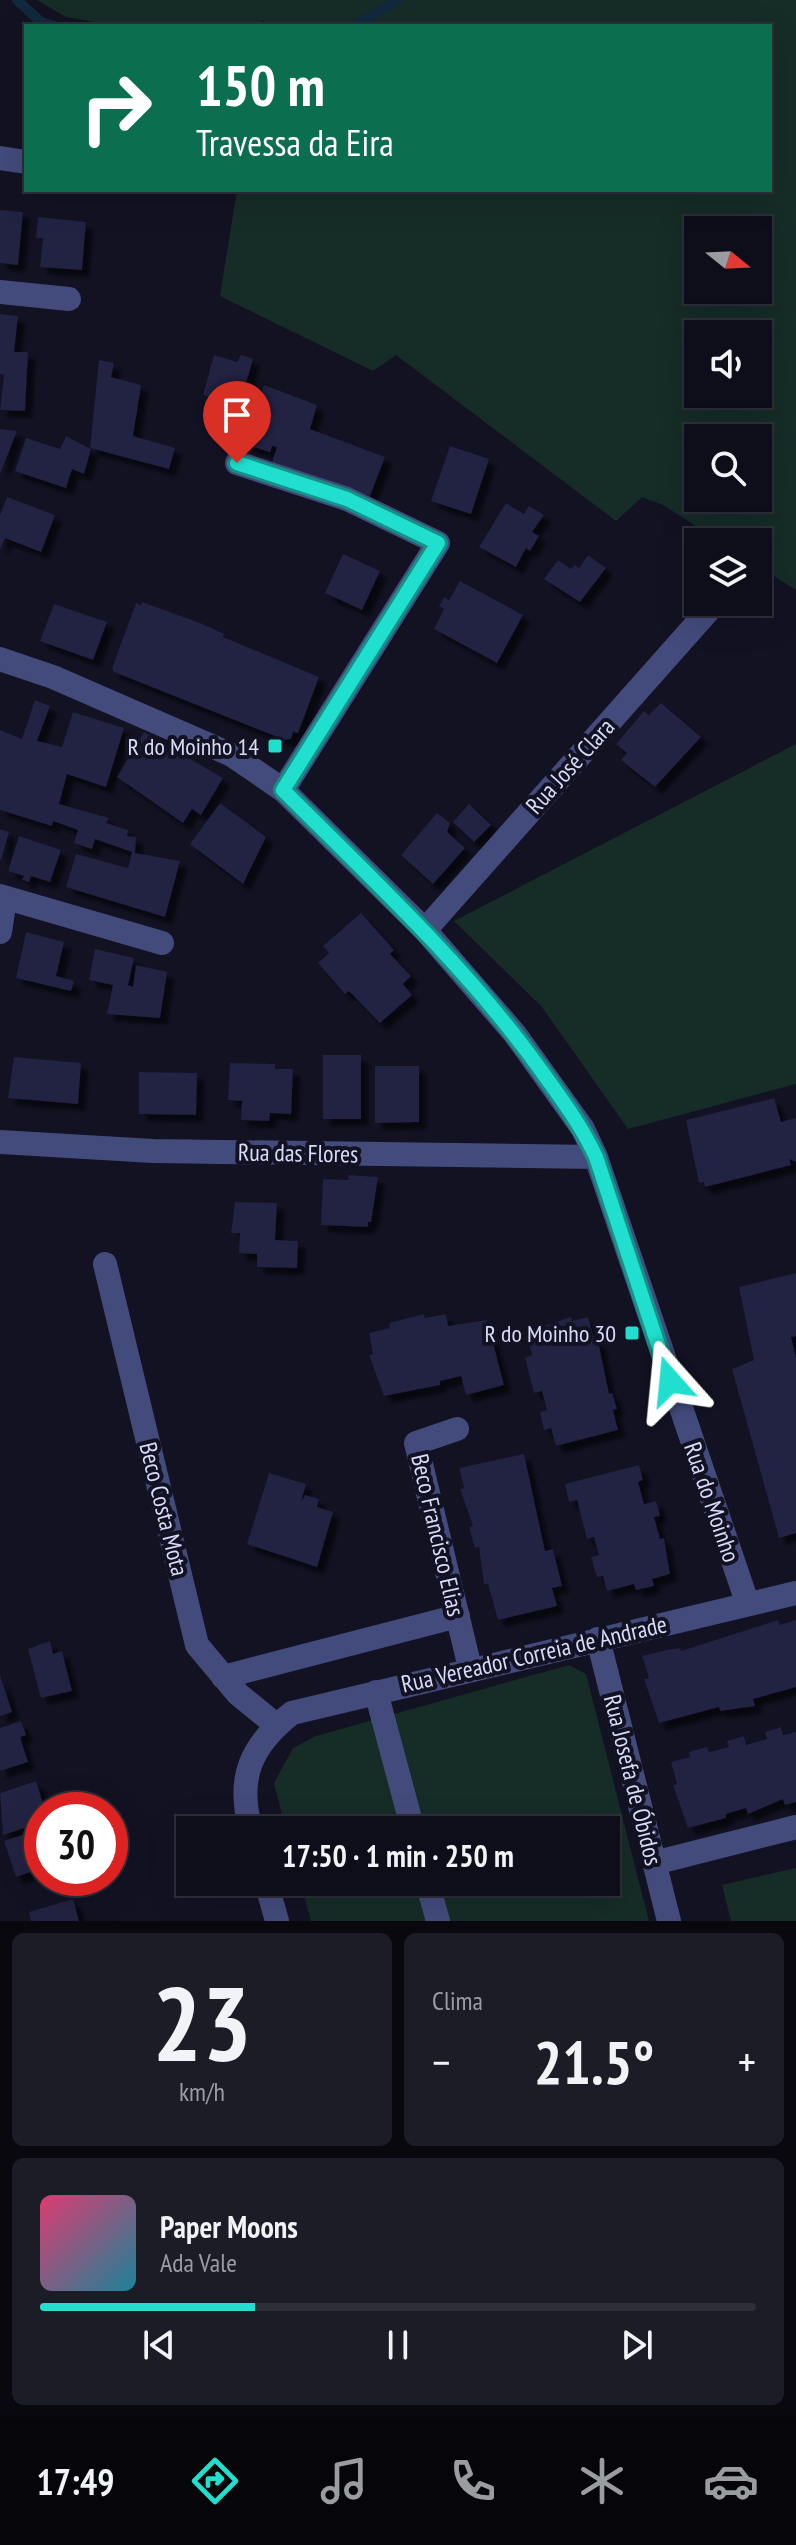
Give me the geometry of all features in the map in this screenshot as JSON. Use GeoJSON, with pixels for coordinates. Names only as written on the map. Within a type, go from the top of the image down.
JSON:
{"type":"FeatureCollection","features":[{"type":"Feature","properties":{"kind":"street"},"geometry":{"type":"LineString","coordinates":[[0,158],[24,162]]}},
{"type":"Feature","properties":{"kind":"street"},"geometry":{"type":"LineString","coordinates":[[0,292],[69,299]]}},
{"type":"Feature","properties":{"kind":"street"},"geometry":{"type":"LineString","coordinates":[[237,463],[347,499],[438,543],[283,790]]}},
{"type":"Feature","properties":{"kind":"street","name":"Rua José Clara"},"geometry":{"type":"LineString","coordinates":[[425,930],[704,616]]}},
{"type":"Feature","properties":{"kind":"street","name":"Rua do Moinho"},"geometry":{"type":"LineString","coordinates":[[0,659],[53,677],[232,755],[283,790],[425,930],[515,1034],[583,1129],[596,1157],[747,1602]]}},
{"type":"Feature","properties":{"kind":"street"},"geometry":{"type":"LineString","coordinates":[[0,932],[2,897],[162,943]]}},
{"type":"Feature","properties":{"kind":"street","name":"Rua das Flores"},"geometry":{"type":"LineString","coordinates":[[0,1142],[153,1151],[596,1157]]}},
{"type":"Feature","properties":{"kind":"street","name":"Beco Costa Mota"},"geometry":{"type":"LineString","coordinates":[[105,1264],[197,1645],[223,1677],[276,1725]]}},
{"type":"Feature","properties":{"kind":"street","name":"Beco Francisco Elias"},"geometry":{"type":"LineString","coordinates":[[457,1429],[416,1443],[470,1668]]}},
{"type":"Feature","properties":{"kind":"street","name":"Rua Vereador Correia de Andrade"},"geometry":{"type":"LineString","coordinates":[[276,1725],[292,1713],[747,1602],[796,1593]]}},
{"type":"Feature","properties":{"kind":"street"},"geometry":{"type":"LineString","coordinates":[[223,1677],[458,1616]]}},
{"type":"Feature","properties":{"kind":"street","name":"Rua Josefa de Óbidos"},"geometry":{"type":"LineString","coordinates":[[598,1639],[669,1921]]}},
{"type":"Feature","properties":{"kind":"street"},"geometry":{"type":"LineString","coordinates":[[376,1692],[409,1816]]}},
{"type":"Feature","properties":{"kind":"street"},"geometry":{"type":"LineString","coordinates":[[246,1816],[249,1764],[266,1733],[276,1725]]}},
{"type":"Feature","properties":{"kind":"street"},"geometry":{"type":"LineString","coordinates":[[654,1863],[796,1827]]}},
{"type":"Feature","properties":{"kind":"street"},"geometry":{"type":"LineString","coordinates":[[270,1896],[277,1921]]}},
{"type":"Feature","properties":{"kind":"street"},"geometry":{"type":"LineString","coordinates":[[431,1896],[438,1921]]}},
{"type":"Feature","properties":{"kind":"green space"},"geometry":{"type":"Polygon","coordinates":[[[37,0],[796,0],[796,590],[772,575],[772,528],[699,528],[663,505],[642,497],[616,521],[396,355],[373,371],[220,296],[237,192],[772,192],[772,24],[264,24],[264,21],[256,24],[106,24],[66,17],[37,0]]]}},
{"type":"Feature","properties":{"kind":"green space"},"geometry":{"type":"Polygon","coordinates":[[[796,744],[796,1084],[628,1129],[542,1007],[454,921],[796,744]]]}},
{"type":"Feature","properties":{"kind":"green space"},"geometry":{"type":"Polygon","coordinates":[[[569,1665],[586,1674],[649,1921],[311,1921],[304,1896],[620,1896],[620,1816],[282,1816],[274,1783],[293,1748],[316,1736],[569,1665]]]}},
{"type":"Feature","properties":{"kind":"green space"},"geometry":{"type":"Polygon","coordinates":[[[796,1868],[796,1921],[731,1921],[722,1885],[796,1868]]]}},
{"type":"Feature","properties":{"kind":"building"},"geometry":{"type":"Polygon","coordinates":[[[0,210],[23,212],[18,265],[0,263],[0,210]]]}},
{"type":"Feature","properties":{"kind":"building"},"geometry":{"type":"Polygon","coordinates":[[[38,217],[86,222],[82,270],[40,267],[43,238],[36,238],[38,217]]]}},
{"type":"Feature","properties":{"kind":"building"},"geometry":{"type":"Polygon","coordinates":[[[0,314],[18,316],[14,352],[28,352],[25,411],[0,410],[4,375],[0,374],[0,314]]]}},
{"type":"Feature","properties":{"kind":"building"},"geometry":{"type":"Polygon","coordinates":[[[214,355],[237,362],[241,355],[253,359],[239,407],[203,395],[214,355]]]}},
{"type":"Feature","properties":{"kind":"building"},"geometry":{"type":"Polygon","coordinates":[[[99,360],[114,363],[111,377],[141,385],[133,436],[175,448],[169,469],[90,448],[99,360]]]}},
{"type":"Feature","properties":{"kind":"building"},"geometry":{"type":"Polygon","coordinates":[[[264,385],[317,405],[310,429],[385,457],[370,496],[272,462],[277,447],[272,446],[270,452],[246,445],[264,385]]]}},
{"type":"Feature","properties":{"kind":"building"},"geometry":{"type":"Polygon","coordinates":[[[0,429],[17,431],[0,474],[0,429]]]}},
{"type":"Feature","properties":{"kind":"building"},"geometry":{"type":"Polygon","coordinates":[[[66,436],[91,449],[84,474],[72,469],[66,488],[15,471],[26,438],[60,449],[66,436]]]}},
{"type":"Feature","properties":{"kind":"building"},"geometry":{"type":"Polygon","coordinates":[[[450,446],[489,459],[471,514],[431,501],[450,446]]]}},
{"type":"Feature","properties":{"kind":"building"},"geometry":{"type":"Polygon","coordinates":[[[7,497],[55,515],[41,552],[5,538],[0,550],[0,515],[7,497]]]}},
{"type":"Feature","properties":{"kind":"building"},"geometry":{"type":"Polygon","coordinates":[[[506,503],[524,514],[529,506],[544,515],[532,532],[539,536],[530,551],[526,548],[516,567],[479,547],[506,503]]]}},
{"type":"Feature","properties":{"kind":"building"},"geometry":{"type":"Polygon","coordinates":[[[343,554],[380,571],[362,610],[325,593],[343,554]]]}},
{"type":"Feature","properties":{"kind":"building"},"geometry":{"type":"Polygon","coordinates":[[[588,555],[606,568],[580,602],[544,579],[558,560],[571,569],[575,565],[579,568],[588,555]]]}},
{"type":"Feature","properties":{"kind":"building"},"geometry":{"type":"Polygon","coordinates":[[[460,581],[523,615],[497,663],[434,629],[444,609],[439,606],[444,597],[449,600],[460,581]]]}},
{"type":"Feature","properties":{"kind":"building"},"geometry":{"type":"Polygon","coordinates":[[[142,602],[200,623],[224,634],[223,637],[319,677],[298,733],[293,732],[291,739],[285,740],[114,672],[112,668],[136,603],[141,605],[142,602]]]}},
{"type":"Feature","properties":{"kind":"building"},"geometry":{"type":"Polygon","coordinates":[[[54,604],[107,622],[93,660],[40,641],[54,604]]]}},
{"type":"Feature","properties":{"kind":"building"},"geometry":{"type":"Polygon","coordinates":[[[35,700],[50,706],[37,741],[62,747],[73,712],[124,728],[106,787],[67,774],[59,804],[109,818],[106,823],[128,830],[127,836],[136,837],[135,853],[180,861],[165,917],[66,887],[76,854],[128,868],[132,852],[95,839],[92,849],[74,843],[78,830],[53,821],[52,826],[0,810],[0,730],[22,739],[35,700]]]}},
{"type":"Feature","properties":{"kind":"building"},"geometry":{"type":"Polygon","coordinates":[[[661,703],[701,737],[655,787],[621,760],[627,753],[616,744],[644,711],[649,715],[661,703]]]}},
{"type":"Feature","properties":{"kind":"building"},"geometry":{"type":"Polygon","coordinates":[[[144,732],[223,778],[201,815],[192,809],[183,823],[117,777],[144,732]]]}},
{"type":"Feature","properties":{"kind":"building"},"geometry":{"type":"Polygon","coordinates":[[[220,803],[266,837],[243,884],[190,844],[220,803]]]}},
{"type":"Feature","properties":{"kind":"building"},"geometry":{"type":"Polygon","coordinates":[[[469,804],[491,825],[474,842],[453,822],[469,804]]]}},
{"type":"Feature","properties":{"kind":"building"},"geometry":{"type":"Polygon","coordinates":[[[437,813],[450,823],[447,832],[465,848],[433,884],[401,855],[437,813]]]}},
{"type":"Feature","properties":{"kind":"building"},"geometry":{"type":"Polygon","coordinates":[[[0,829],[9,832],[1,860],[0,860],[0,829]]]}},
{"type":"Feature","properties":{"kind":"building"},"geometry":{"type":"Polygon","coordinates":[[[19,836],[61,850],[50,882],[31,876],[29,882],[22,880],[24,876],[8,871],[19,836]]]}},
{"type":"Feature","properties":{"kind":"building"},"geometry":{"type":"Polygon","coordinates":[[[361,913],[394,950],[390,954],[411,976],[403,984],[412,995],[380,1023],[349,991],[345,994],[318,963],[329,953],[323,946],[361,913]]]}},
{"type":"Feature","properties":{"kind":"building"},"geometry":{"type":"Polygon","coordinates":[[[26,932],[64,942],[56,976],[74,981],[71,991],[16,978],[26,932]]]}},
{"type":"Feature","properties":{"kind":"building"},"geometry":{"type":"Polygon","coordinates":[[[95,949],[134,958],[128,985],[133,987],[136,965],[167,972],[160,1018],[107,1014],[113,985],[89,980],[95,949]]]}},
{"type":"Feature","properties":{"kind":"building"},"geometry":{"type":"Polygon","coordinates":[[[323,1055],[361,1055],[361,1119],[323,1119],[323,1055]]]}},
{"type":"Feature","properties":{"kind":"building"},"geometry":{"type":"Polygon","coordinates":[[[14,1057],[81,1063],[78,1104],[8,1098],[14,1057]]]}},
{"type":"Feature","properties":{"kind":"building"},"geometry":{"type":"Polygon","coordinates":[[[230,1063],[275,1064],[275,1069],[293,1069],[291,1114],[270,1113],[269,1121],[241,1120],[242,1101],[228,1100],[230,1063]]]}},
{"type":"Feature","properties":{"kind":"building"},"geometry":{"type":"Polygon","coordinates":[[[375,1066],[419,1066],[419,1122],[375,1123],[375,1066]]]}},
{"type":"Feature","properties":{"kind":"building"},"geometry":{"type":"Polygon","coordinates":[[[139,1072],[197,1073],[196,1115],[139,1114],[139,1072]]]}},
{"type":"Feature","properties":{"kind":"building"},"geometry":{"type":"Polygon","coordinates":[[[774,1098],[781,1122],[796,1118],[796,1162],[789,1159],[791,1165],[705,1187],[704,1182],[699,1183],[686,1120],[774,1098]]]}},
{"type":"Feature","properties":{"kind":"building"},"geometry":{"type":"Polygon","coordinates":[[[349,1175],[378,1177],[371,1222],[368,1222],[368,1227],[321,1225],[323,1179],[348,1180],[349,1175]]]}},
{"type":"Feature","properties":{"kind":"building"},"geometry":{"type":"Polygon","coordinates":[[[235,1202],[277,1203],[275,1240],[298,1241],[297,1268],[257,1267],[257,1254],[239,1253],[240,1233],[231,1233],[235,1202]]]}},
{"type":"Feature","properties":{"kind":"building"},"geometry":{"type":"Polygon","coordinates":[[[796,1273],[796,1336],[791,1337],[796,1358],[796,1533],[779,1538],[732,1369],[754,1360],[739,1287],[796,1273]]]}},
{"type":"Feature","properties":{"kind":"building"},"geometry":{"type":"Polygon","coordinates":[[[424,1314],[425,1318],[446,1314],[448,1326],[487,1320],[504,1385],[466,1395],[461,1376],[440,1381],[440,1385],[384,1396],[369,1355],[373,1354],[369,1333],[390,1328],[389,1323],[424,1314]]]}},
{"type":"Feature","properties":{"kind":"building"},"geometry":{"type":"Polygon","coordinates":[[[571,1317],[572,1321],[588,1317],[595,1342],[598,1341],[609,1394],[612,1393],[617,1409],[613,1410],[618,1430],[556,1446],[551,1428],[544,1430],[540,1412],[547,1410],[542,1391],[534,1393],[525,1358],[532,1355],[526,1332],[571,1317]]]}},
{"type":"Feature","properties":{"kind":"building"},"geometry":{"type":"Polygon","coordinates":[[[524,1454],[545,1551],[553,1549],[562,1586],[552,1588],[557,1606],[498,1620],[488,1584],[484,1584],[479,1547],[475,1548],[469,1527],[473,1526],[460,1489],[464,1488],[459,1468],[524,1454]]]}},
{"type":"Feature","properties":{"kind":"building"},"geometry":{"type":"Polygon","coordinates":[[[639,1465],[643,1480],[638,1482],[644,1504],[656,1501],[660,1516],[654,1517],[660,1539],[664,1538],[670,1574],[652,1579],[654,1586],[636,1590],[634,1584],[607,1591],[603,1576],[597,1577],[591,1557],[599,1555],[594,1537],[587,1539],[577,1500],[569,1502],[565,1484],[639,1465]]]}},
{"type":"Feature","properties":{"kind":"building"},"geometry":{"type":"Polygon","coordinates":[[[269,1473],[306,1484],[301,1502],[305,1495],[319,1499],[317,1507],[333,1512],[317,1567],[247,1544],[269,1473]]]}},
{"type":"Feature","properties":{"kind":"building"},"geometry":{"type":"Polygon","coordinates":[[[778,1620],[780,1625],[796,1620],[796,1687],[753,1699],[755,1706],[720,1711],[719,1707],[659,1723],[644,1679],[649,1678],[642,1656],[680,1648],[681,1651],[778,1620]]]}},
{"type":"Feature","properties":{"kind":"building"},"geometry":{"type":"Polygon","coordinates":[[[50,1641],[53,1654],[62,1651],[72,1691],[41,1698],[28,1649],[50,1641]]]}},
{"type":"Feature","properties":{"kind":"building"},"geometry":{"type":"Polygon","coordinates":[[[0,1675],[12,1712],[0,1716],[0,1675]]]}},
{"type":"Feature","properties":{"kind":"building"},"geometry":{"type":"Polygon","coordinates":[[[21,1721],[26,1735],[20,1737],[28,1762],[0,1771],[0,1728],[21,1721]]]}},
{"type":"Feature","properties":{"kind":"building"},"geometry":{"type":"Polygon","coordinates":[[[781,1727],[783,1735],[796,1732],[796,1802],[785,1805],[783,1799],[748,1814],[746,1808],[726,1814],[726,1818],[688,1828],[673,1785],[677,1784],[671,1762],[690,1757],[689,1752],[707,1747],[709,1752],[729,1747],[727,1741],[744,1736],[746,1745],[767,1739],[765,1732],[781,1727]]]}},
{"type":"Feature","properties":{"kind":"building"},"geometry":{"type":"Polygon","coordinates":[[[36,1781],[39,1792],[24,1792],[24,1828],[3,1835],[0,1793],[36,1781]]]}},
{"type":"Feature","properties":{"kind":"building"},"geometry":{"type":"Polygon","coordinates":[[[24,1834],[24,1874],[16,1877],[4,1841],[24,1834]]]}},
{"type":"Feature","properties":{"kind":"building"},"geometry":{"type":"Polygon","coordinates":[[[73,1899],[79,1921],[31,1921],[29,1912],[73,1899]]]}},
{"type":"Feature","properties":{"kind":"waterway"},"geometry":{"type":"LineString","coordinates":[[17,0],[41,22],[48,24]]}},
{"type":"Feature","properties":{"kind":"waterway"},"geometry":{"type":"LineString","coordinates":[[356,24],[398,0]]}},
{"type":"Feature","properties":{"kind":"place","name":"R do Moinho 14"},"geometry":{"type":"Point","coordinates":[275,746]}},
{"type":"Feature","properties":{"kind":"place","name":"R do Moinho 30"},"geometry":{"type":"Point","coordinates":[632,1333]}},
{"type":"Feature","properties":{"kind":"route"},"geometry":{"type":"LineString","coordinates":[[237,463],[347,499],[438,543],[283,790],[425,930],[515,1034],[583,1129],[596,1157],[670,1381]]}}]}
